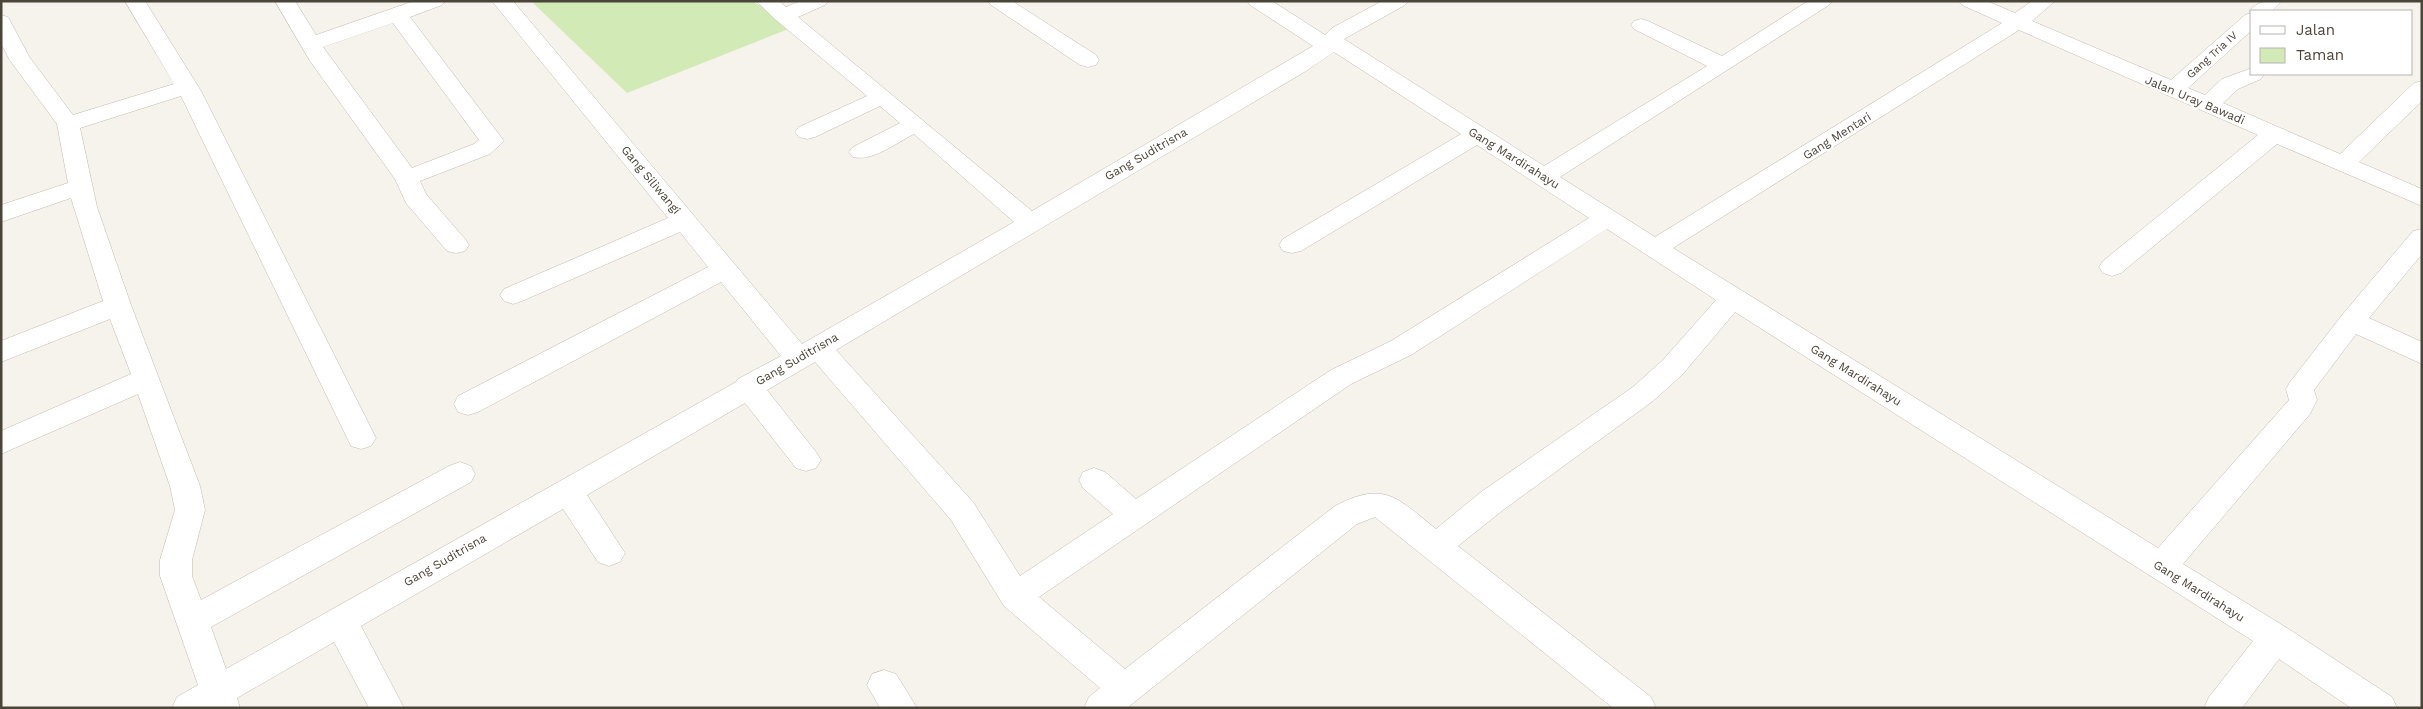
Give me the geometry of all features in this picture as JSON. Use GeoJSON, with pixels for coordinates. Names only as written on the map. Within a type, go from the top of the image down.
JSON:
{"type":"FeatureCollection","features":[{"type":"Feature","properties":{"kind":"street"},"geometry":{"type":"LineString","coordinates":[[135,1],[187,87],[360,438]]}},
{"type":"Feature","properties":{"kind":"street"},"geometry":{"type":"LineString","coordinates":[[285,1],[312,44],[320,61],[407,178],[415,197],[456,245]]}},
{"type":"Feature","properties":{"kind":"street"},"geometry":{"type":"LineString","coordinates":[[312,44],[435,1]]}},
{"type":"Feature","properties":{"kind":"street","name":"Gang Siliwangi"},"geometry":{"type":"LineString","coordinates":[[502,1],[725,269],[962,511],[1015,596],[1107,703]]}},
{"type":"Feature","properties":{"kind":"street"},"geometry":{"type":"LineString","coordinates":[[766,1],[916,124],[1030,222]]}},
{"type":"Feature","properties":{"kind":"street"},"geometry":{"type":"LineString","coordinates":[[783,16],[818,1]]}},
{"type":"Feature","properties":{"kind":"street"},"geometry":{"type":"LineString","coordinates":[[998,1],[1088,60]]}},
{"type":"Feature","properties":{"kind":"street","name":"Gang Mardirahayu"},"geometry":{"type":"LineString","coordinates":[[1257,1],[1477,135],[1732,298],[2275,638],[2380,708]]}},
{"type":"Feature","properties":{"kind":"street","name":"Gang Suditrisna"},"geometry":{"type":"LineString","coordinates":[[189,708],[220,700],[340,620],[808,353],[1298,66],[1330,44],[1340,32],[1398,1]]}},
{"type":"Feature","properties":{"kind":"street"},"geometry":{"type":"LineString","coordinates":[[1543,177],[1822,1]]}},
{"type":"Feature","properties":{"kind":"street","name":"Jalan Uray Bawadi"},"geometry":{"type":"LineString","coordinates":[[1969,1],[2422,198]]}},
{"type":"Feature","properties":{"kind":"street","name":"Gang Mentari"},"geometry":{"type":"LineString","coordinates":[[1655,248],[1718,207],[1810,154],[2017,23],[2045,1]]}},
{"type":"Feature","properties":{"kind":"street"},"geometry":{"type":"LineString","coordinates":[[2261,10],[2272,1]]}},
{"type":"Feature","properties":{"kind":"street"},"geometry":{"type":"LineString","coordinates":[[397,14],[492,141],[482,149],[407,178]]}},
{"type":"Feature","properties":{"kind":"street"},"geometry":{"type":"LineString","coordinates":[[1,21],[12,66],[68,124],[85,208],[118,305],[147,378],[189,502],[189,516],[176,560],[176,576],[220,700]]}},
{"type":"Feature","properties":{"kind":"street","name":"Gang Tria IV"},"geometry":{"type":"LineString","coordinates":[[2173,90],[2250,21]]}},
{"type":"Feature","properties":{"kind":"street"},"geometry":{"type":"LineString","coordinates":[[1641,25],[1723,65]]}},
{"type":"Feature","properties":{"kind":"street"},"geometry":{"type":"LineString","coordinates":[[2207,105],[2230,84],[2252,75]]}},
{"type":"Feature","properties":{"kind":"street"},"geometry":{"type":"LineString","coordinates":[[68,124],[187,87]]}},
{"type":"Feature","properties":{"kind":"street"},"geometry":{"type":"LineString","coordinates":[[2343,164],[2422,88]]}},
{"type":"Feature","properties":{"kind":"street"},"geometry":{"type":"LineString","coordinates":[[807,132],[882,97]]}},
{"type":"Feature","properties":{"kind":"street"},"geometry":{"type":"LineString","coordinates":[[861,152],[916,124]]}},
{"type":"Feature","properties":{"kind":"street"},"geometry":{"type":"LineString","coordinates":[[2112,268],[2274,134]]}},
{"type":"Feature","properties":{"kind":"street"},"geometry":{"type":"LineString","coordinates":[[1292,245],[1477,135]]}},
{"type":"Feature","properties":{"kind":"street"},"geometry":{"type":"LineString","coordinates":[[1,214],[80,187]]}},
{"type":"Feature","properties":{"kind":"street"},"geometry":{"type":"LineString","coordinates":[[1015,596],[1341,377],[1400,348],[1607,218]]}},
{"type":"Feature","properties":{"kind":"street"},"geometry":{"type":"LineString","coordinates":[[513,295],[684,221]]}},
{"type":"Feature","properties":{"kind":"street"},"geometry":{"type":"LineString","coordinates":[[2161,567],[2300,406],[2303,400],[2300,389],[2352,321],[2422,237]]}},
{"type":"Feature","properties":{"kind":"street"},"geometry":{"type":"LineString","coordinates":[[468,404],[725,269]]}},
{"type":"Feature","properties":{"kind":"street"},"geometry":{"type":"LineString","coordinates":[[1435,547],[1492,501],[1643,394],[1673,367],[1732,298]]}},
{"type":"Feature","properties":{"kind":"street"},"geometry":{"type":"LineString","coordinates":[[1,352],[118,305]]}},
{"type":"Feature","properties":{"kind":"street"},"geometry":{"type":"LineString","coordinates":[[2352,321],[2421,352]]}},
{"type":"Feature","properties":{"kind":"street"},"geometry":{"type":"LineString","coordinates":[[1,443],[147,378]]}},
{"type":"Feature","properties":{"kind":"street"},"geometry":{"type":"LineString","coordinates":[[748,386],[806,460]]}},
{"type":"Feature","properties":{"kind":"street"},"geometry":{"type":"LineString","coordinates":[[192,621],[460,474]]}},
{"type":"Feature","properties":{"kind":"street"},"geometry":{"type":"LineString","coordinates":[[1094,480],[1134,515]]}},
{"type":"Feature","properties":{"kind":"street"},"geometry":{"type":"LineString","coordinates":[[567,490],[610,554]]}},
{"type":"Feature","properties":{"kind":"street"},"geometry":{"type":"LineString","coordinates":[[1107,703],[1352,512],[1372,505],[1385,506],[1639,708]]}},
{"type":"Feature","properties":{"kind":"street"},"geometry":{"type":"LineString","coordinates":[[340,620],[387,708]]}},
{"type":"Feature","properties":{"kind":"street"},"geometry":{"type":"LineString","coordinates":[[2221,708],[2275,638]]}},
{"type":"Feature","properties":{"kind":"green space"},"geometry":{"type":"Polygon","coordinates":[[[531,1],[752,1],[796,26],[627,93],[531,1]]]}}]}
